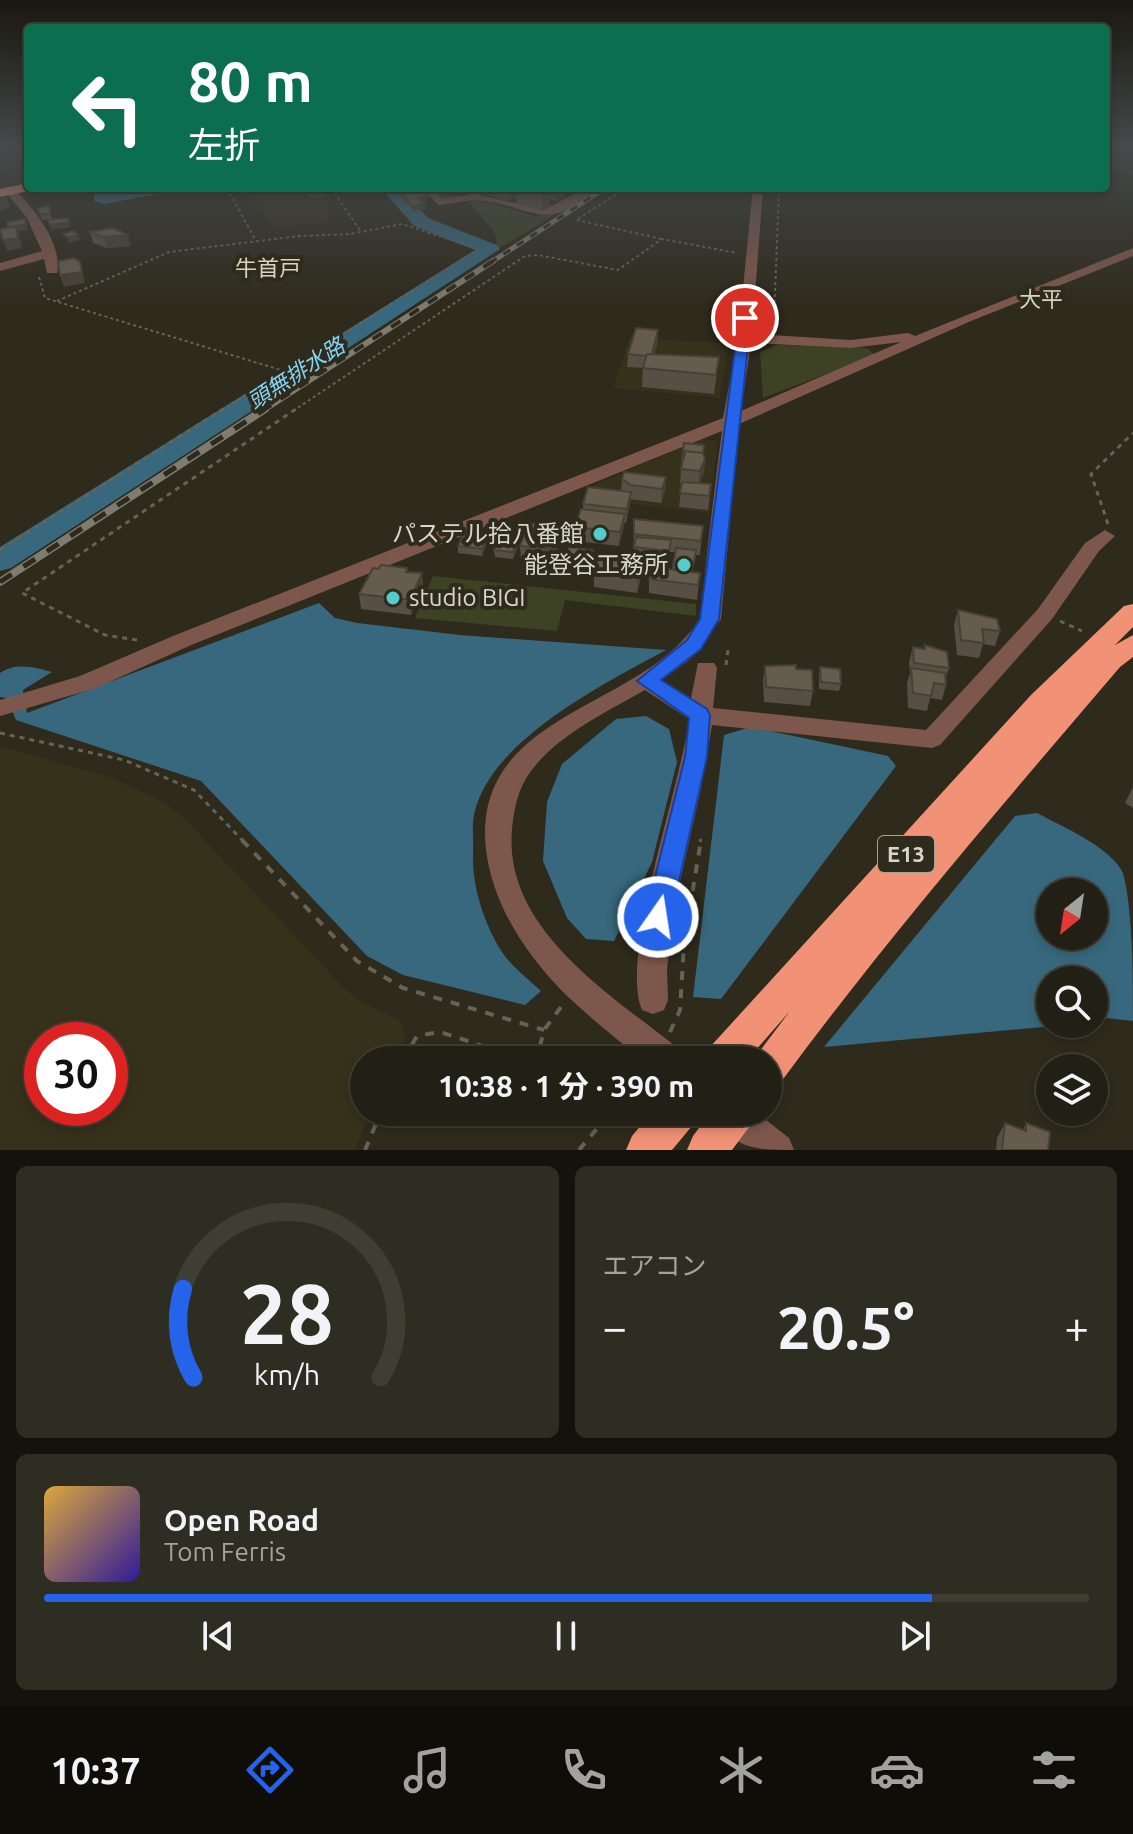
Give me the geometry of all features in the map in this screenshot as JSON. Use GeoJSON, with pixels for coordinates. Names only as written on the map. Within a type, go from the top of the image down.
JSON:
{"type":"FeatureCollection","features":[{"type":"Feature","properties":{"kind":"highway","name":"E13"},"geometry":{"type":"LineString","coordinates":[[735,1046],[1041,702],[1133,612]]}},
{"type":"Feature","properties":{"kind":"highway","name":"E13"},"geometry":{"type":"LineString","coordinates":[[782,1050],[818,1001],[903,900],[1111,661],[1133,644]]}},
{"type":"Feature","properties":{"kind":"highway"},"geometry":{"type":"LineString","coordinates":[[646,1150],[666,1126]]}},
{"type":"Feature","properties":{"kind":"highway"},"geometry":{"type":"LineString","coordinates":[[707,1150],[724,1126]]}},
{"type":"Feature","properties":{"kind":"street"},"geometry":{"type":"LineString","coordinates":[[18,200],[25,204],[50,253],[52,270]]}},
{"type":"Feature","properties":{"kind":"street"},"geometry":{"type":"LineString","coordinates":[[498,200],[544,213],[553,212],[573,200]]}},
{"type":"Feature","properties":{"kind":"street"},"geometry":{"type":"LineString","coordinates":[[651,1046],[577,985],[517,912],[502,873],[498,834],[510,782],[541,745],[576,718],[647,681],[694,645],[710,619],[723,520],[731,421],[745,338],[757,200]]}},
{"type":"Feature","properties":{"kind":"street"},"geometry":{"type":"LineString","coordinates":[[0,708],[88,682],[181,641],[731,421],[965,320],[1133,252]]}},
{"type":"Feature","properties":{"kind":"street"},"geometry":{"type":"LineString","coordinates":[[0,267],[50,253]]}},
{"type":"Feature","properties":{"kind":"street"},"geometry":{"type":"LineString","coordinates":[[745,338],[851,344],[909,337],[965,320]]}},
{"type":"Feature","properties":{"kind":"street"},"geometry":{"type":"LineString","coordinates":[[647,681],[700,715],[932,739],[1045,614],[1092,547],[1105,536]]}},
{"type":"Feature","properties":{"kind":"street"},"geometry":{"type":"LineString","coordinates":[[653,1000],[651,972],[658,917],[696,757],[700,715],[715,672]]}},
{"type":"Feature","properties":{"kind":"street"},"geometry":{"type":"LineString","coordinates":[[748,1126],[777,1150]]}},
{"type":"Feature","properties":{"kind":"path"},"geometry":{"type":"LineString","coordinates":[[233,200],[256,241]]}},
{"type":"Feature","properties":{"kind":"path"},"geometry":{"type":"LineString","coordinates":[[339,200],[361,232]]}},
{"type":"Feature","properties":{"kind":"path"},"geometry":{"type":"LineString","coordinates":[[608,200],[576,220],[750,255]]}},
{"type":"Feature","properties":{"kind":"path"},"geometry":{"type":"LineString","coordinates":[[745,318],[774,320],[779,200]]}},
{"type":"Feature","properties":{"kind":"path"},"geometry":{"type":"LineString","coordinates":[[0,550],[479,249],[402,224],[361,232],[256,241],[169,252],[57,301]]}},
{"type":"Feature","properties":{"kind":"path"},"geometry":{"type":"LineString","coordinates":[[181,641],[131,640],[105,635],[22,593],[525,256],[538,255],[618,270],[662,239]]}},
{"type":"Feature","properties":{"kind":"path"},"geometry":{"type":"LineString","coordinates":[[35,257],[42,295],[284,371]]}},
{"type":"Feature","properties":{"kind":"path"},"geometry":{"type":"LineString","coordinates":[[1105,536],[1109,520],[1091,474],[1133,433]]}},
{"type":"Feature","properties":{"kind":"path"},"geometry":{"type":"LineString","coordinates":[[1045,614],[1082,631]]}},
{"type":"Feature","properties":{"kind":"path"},"geometry":{"type":"LineString","coordinates":[[715,672],[728,650]]}},
{"type":"Feature","properties":{"kind":"path"},"geometry":{"type":"LineString","coordinates":[[0,733],[124,760],[194,790],[357,961],[403,988],[544,1030]]}},
{"type":"Feature","properties":{"kind":"path"},"geometry":{"type":"LineString","coordinates":[[668,1046],[680,1010],[684,944],[703,826]]}},
{"type":"Feature","properties":{"kind":"path"},"geometry":{"type":"LineString","coordinates":[[540,1046],[544,1030],[577,985]]}},
{"type":"Feature","properties":{"kind":"path"},"geometry":{"type":"LineString","coordinates":[[411,1046],[417,1036],[440,1032],[483,1046]]}},
{"type":"Feature","properties":{"kind":"path"},"geometry":{"type":"LineString","coordinates":[[365,1150],[375,1126]]}},
{"type":"Feature","properties":{"kind":"path"},"geometry":{"type":"LineString","coordinates":[[579,1150],[599,1126]]}},
{"type":"Feature","properties":{"kind":"shaded area"},"geometry":{"type":"Polygon","coordinates":[[[254,200],[331,200],[327,223],[274,226],[254,200]]]}},
{"type":"Feature","properties":{"kind":"shaded area"},"geometry":{"type":"Polygon","coordinates":[[[630,336],[729,344],[720,398],[613,388],[630,336]]]}},
{"type":"Feature","properties":{"kind":"shaded area"},"geometry":{"type":"Polygon","coordinates":[[[701,439],[717,441],[710,513],[588,499],[592,486],[701,439]]]}},
{"type":"Feature","properties":{"kind":"shaded area"},"geometry":{"type":"Polygon","coordinates":[[[0,746],[113,778],[166,803],[182,816],[343,987],[359,1001],[400,1020],[405,1037],[401,1046],[350,1046],[350,1126],[365,1126],[354,1150],[0,1150],[0,746]]]}},
{"type":"Feature","properties":{"kind":"green space"},"geometry":{"type":"Polygon","coordinates":[[[480,200],[534,216],[556,214],[498,249],[494,231],[468,201],[480,200]]]}},
{"type":"Feature","properties":{"kind":"green space"},"geometry":{"type":"Polygon","coordinates":[[[777,345],[867,348],[875,355],[763,398],[760,352],[777,345]]]}},
{"type":"Feature","properties":{"kind":"green space"},"geometry":{"type":"Polygon","coordinates":[[[433,576],[696,604],[696,616],[565,600],[557,631],[415,618],[433,576]]]}},
{"type":"Feature","properties":{"kind":"water"},"geometry":{"type":"Polygon","coordinates":[[[94,200],[128,200],[104,204],[94,200]]]}},
{"type":"Feature","properties":{"kind":"water"},"geometry":{"type":"Polygon","coordinates":[[[319,603],[335,618],[357,623],[460,635],[666,650],[584,696],[527,737],[504,760],[486,785],[475,811],[473,866],[485,917],[506,957],[541,991],[525,1005],[403,975],[367,956],[201,781],[16,720],[7,698],[0,697],[0,673],[12,668],[32,667],[52,672],[23,690],[27,713],[319,603]]]}},
{"type":"Feature","properties":{"kind":"water"},"geometry":{"type":"Polygon","coordinates":[[[646,716],[669,729],[677,762],[652,862],[614,941],[586,939],[567,918],[543,861],[547,802],[562,764],[616,719],[646,716]]]}},
{"type":"Feature","properties":{"kind":"water"},"geometry":{"type":"Polygon","coordinates":[[[751,727],[888,756],[896,766],[721,999],[693,997],[724,735],[751,727]]]}},
{"type":"Feature","properties":{"kind":"water"},"geometry":{"type":"Polygon","coordinates":[[[1037,813],[1097,846],[1117,863],[1123,873],[1131,925],[1133,1021],[1108,1018],[1108,966],[1036,966],[1036,1028],[824,1047],[1015,816],[1037,813]]]}},
{"type":"Feature","properties":{"kind":"building"},"geometry":{"type":"Polygon","coordinates":[[[407,200],[421,200],[425,204],[412,206],[407,200]]]}},
{"type":"Feature","properties":{"kind":"building"},"geometry":{"type":"Polygon","coordinates":[[[49,206],[50,214],[40,214],[38,208],[49,206]]]}},
{"type":"Feature","properties":{"kind":"building"},"geometry":{"type":"Polygon","coordinates":[[[67,218],[69,222],[50,225],[48,220],[67,218]]]}},
{"type":"Feature","properties":{"kind":"building"},"geometry":{"type":"Polygon","coordinates":[[[25,219],[26,224],[8,227],[7,222],[25,219]]]}},
{"type":"Feature","properties":{"kind":"building"},"geometry":{"type":"Polygon","coordinates":[[[16,227],[18,238],[3,240],[0,229],[16,227]]]}},
{"type":"Feature","properties":{"kind":"building"},"geometry":{"type":"Polygon","coordinates":[[[113,228],[128,235],[104,237],[90,232],[113,228]]]}},
{"type":"Feature","properties":{"kind":"building"},"geometry":{"type":"Polygon","coordinates":[[[73,231],[78,235],[67,237],[63,234],[73,231]]]}},
{"type":"Feature","properties":{"kind":"building"},"geometry":{"type":"Polygon","coordinates":[[[74,258],[80,262],[82,272],[60,275],[58,261],[74,258]]]}},
{"type":"Feature","properties":{"kind":"building"},"geometry":{"type":"Polygon","coordinates":[[[636,328],[658,330],[652,354],[628,354],[636,328]]]}},
{"type":"Feature","properties":{"kind":"building"},"geometry":{"type":"Polygon","coordinates":[[[647,354],[719,357],[716,375],[643,368],[647,354]]]}},
{"type":"Feature","properties":{"kind":"building"},"geometry":{"type":"Polygon","coordinates":[[[684,443],[704,445],[703,453],[685,451],[682,457],[684,443]]]}},
{"type":"Feature","properties":{"kind":"building"},"geometry":{"type":"Polygon","coordinates":[[[685,451],[703,453],[705,459],[700,471],[681,469],[685,451]]]}},
{"type":"Feature","properties":{"kind":"building"},"geometry":{"type":"Polygon","coordinates":[[[624,472],[666,477],[662,489],[631,485],[622,479],[624,472]]]}},
{"type":"Feature","properties":{"kind":"building"},"geometry":{"type":"Polygon","coordinates":[[[682,482],[711,484],[709,496],[680,493],[682,482]]]}},
{"type":"Feature","properties":{"kind":"building"},"geometry":{"type":"Polygon","coordinates":[[[588,487],[631,492],[627,509],[583,504],[588,487]]]}},
{"type":"Feature","properties":{"kind":"building"},"geometry":{"type":"Polygon","coordinates":[[[581,509],[625,514],[620,532],[575,527],[581,509]]]}},
{"type":"Feature","properties":{"kind":"building"},"geometry":{"type":"Polygon","coordinates":[[[634,519],[703,526],[701,541],[634,534],[634,519]]]}},
{"type":"Feature","properties":{"kind":"building"},"geometry":{"type":"Polygon","coordinates":[[[529,523],[560,527],[552,549],[520,546],[529,523]]]}},
{"type":"Feature","properties":{"kind":"building"},"geometry":{"type":"Polygon","coordinates":[[[463,535],[486,537],[482,549],[458,546],[463,535]]]}},
{"type":"Feature","properties":{"kind":"building"},"geometry":{"type":"Polygon","coordinates":[[[501,535],[519,537],[513,552],[494,550],[501,535]]]}},
{"type":"Feature","properties":{"kind":"building"},"geometry":{"type":"Polygon","coordinates":[[[636,537],[671,540],[669,551],[634,547],[636,537]]]}},
{"type":"Feature","properties":{"kind":"building"},"geometry":{"type":"Polygon","coordinates":[[[569,547],[593,550],[589,563],[565,560],[569,547]]]}},
{"type":"Feature","properties":{"kind":"building"},"geometry":{"type":"Polygon","coordinates":[[[676,548],[696,550],[693,567],[673,565],[676,548]]]}},
{"type":"Feature","properties":{"kind":"building"},"geometry":{"type":"Polygon","coordinates":[[[598,558],[642,563],[638,578],[594,573],[598,558]]]}},
{"type":"Feature","properties":{"kind":"building"},"geometry":{"type":"Polygon","coordinates":[[[381,565],[422,573],[410,600],[359,594],[373,568],[378,569],[381,565]]]}},
{"type":"Feature","properties":{"kind":"building"},"geometry":{"type":"Polygon","coordinates":[[[652,567],[700,573],[698,585],[649,579],[652,567]]]}},
{"type":"Feature","properties":{"kind":"building"},"geometry":{"type":"Polygon","coordinates":[[[958,610],[997,619],[1000,631],[982,629],[984,643],[961,640],[958,610]]]}},
{"type":"Feature","properties":{"kind":"building"},"geometry":{"type":"Polygon","coordinates":[[[925,645],[947,652],[949,668],[914,663],[913,647],[925,649],[925,645]]]}},
{"type":"Feature","properties":{"kind":"building"},"geometry":{"type":"Polygon","coordinates":[[[796,665],[796,669],[812,670],[813,691],[766,687],[765,666],[796,665]]]}},
{"type":"Feature","properties":{"kind":"building"},"geometry":{"type":"Polygon","coordinates":[[[820,667],[840,669],[841,684],[821,682],[820,667]]]}},
{"type":"Feature","properties":{"kind":"building"},"geometry":{"type":"Polygon","coordinates":[[[911,668],[945,673],[946,685],[934,683],[931,696],[913,693],[911,668]]]}},
{"type":"Feature","properties":{"kind":"building"},"geometry":{"type":"Polygon","coordinates":[[[1005,1123],[1026,1131],[1026,1123],[1050,1132],[1048,1150],[1002,1150],[1005,1123]]]}},
{"type":"Feature","properties":{"kind":"waterway","name":"頭無排水路"},"geometry":{"type":"LineString","coordinates":[[0,561],[490,249],[421,222],[401,200]]}},
{"type":"Feature","properties":{"kind":"railway"},"geometry":{"type":"LineString","coordinates":[[490,263],[587,200]]}},
{"type":"Feature","properties":{"kind":"railway"},"geometry":{"type":"LineString","coordinates":[[262,411],[493,261]]}},
{"type":"Feature","properties":{"kind":"railway"},"geometry":{"type":"LineString","coordinates":[[0,582],[265,409]]}},
{"type":"Feature","properties":{"kind":"place","name":"パステル拾八番館"},"geometry":{"type":"Point","coordinates":[600,534]}},
{"type":"Feature","properties":{"kind":"place","name":"能登谷工務所"},"geometry":{"type":"Point","coordinates":[684,565]}},
{"type":"Feature","properties":{"kind":"place","name":"studio BIGI"},"geometry":{"type":"Point","coordinates":[393,598]}},
{"type":"Feature","properties":{"kind":"district","name":"牛首戸"},"geometry":{"type":"Point","coordinates":[268,268]}},
{"type":"Feature","properties":{"kind":"district","name":"大平"},"geometry":{"type":"Point","coordinates":[1041,299]}},
{"type":"Feature","properties":{"kind":"route"},"geometry":{"type":"LineString","coordinates":[[658,917],[696,757],[700,715],[647,681],[694,645],[710,619],[745,318]]}}]}
